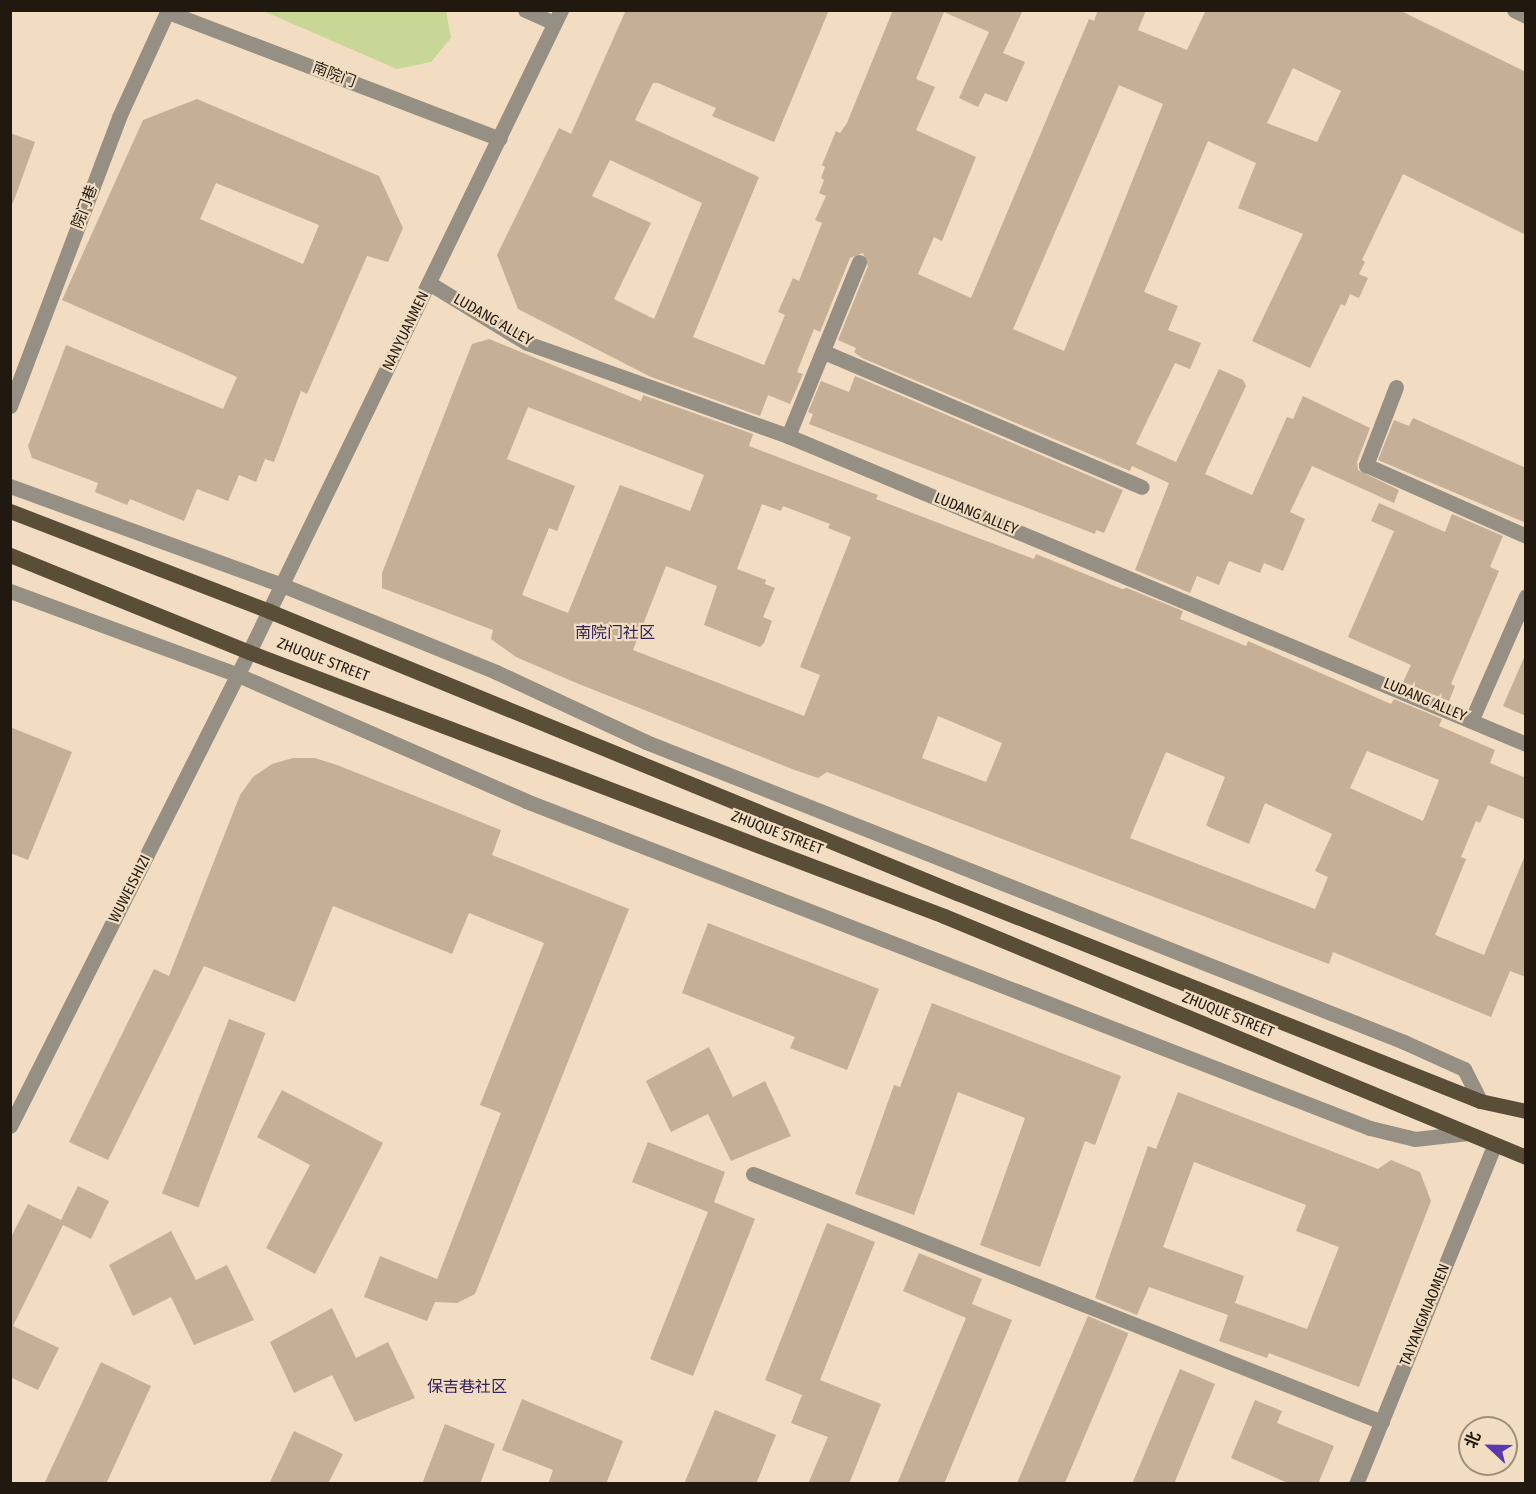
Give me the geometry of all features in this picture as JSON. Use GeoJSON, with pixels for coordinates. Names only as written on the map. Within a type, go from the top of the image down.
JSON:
{"type":"FeatureCollection","features":[{"type":"Feature","properties":{"kind":"main road","name":"ZHUQUE STREET"},"geometry":{"type":"LineString","coordinates":[[10,511],[269,611],[968,898],[1480,1101],[1524,1107]]}},
{"type":"Feature","properties":{"kind":"main road","name":"ZHUQUE STREET"},"geometry":{"type":"LineString","coordinates":[[10,555],[249,652],[944,916],[1468,1133],[1494,1146],[1526,1157]]}},
{"type":"Feature","properties":{"kind":"street"},"geometry":{"type":"LineString","coordinates":[[525,10],[557,17]]}},
{"type":"Feature","properties":{"kind":"street"},"geometry":{"type":"LineString","coordinates":[[1514,10],[1526,16]]}},
{"type":"Feature","properties":{"kind":"street","name":"南院门"},"geometry":{"type":"LineString","coordinates":[[168,11],[500,139]]}},
{"type":"Feature","properties":{"kind":"street","name":"院门巷"},"geometry":{"type":"LineString","coordinates":[[10,406],[119,117],[168,11]]}},
{"type":"Feature","properties":{"kind":"street","name":"NANYUANMEN"},"geometry":{"type":"LineString","coordinates":[[249,652],[500,139],[557,17]]}},
{"type":"Feature","properties":{"kind":"street"},"geometry":{"type":"LineString","coordinates":[[789,436],[859,262]]}},
{"type":"Feature","properties":{"kind":"street","name":"LUDANG ALLEY"},"geometry":{"type":"LineString","coordinates":[[429,283],[527,343],[789,436],[1472,719],[1526,744]]}},
{"type":"Feature","properties":{"kind":"street"},"geometry":{"type":"LineString","coordinates":[[824,352],[1142,487]]}},
{"type":"Feature","properties":{"kind":"street"},"geometry":{"type":"LineString","coordinates":[[1396,387],[1365,465],[1526,536]]}},
{"type":"Feature","properties":{"kind":"street"},"geometry":{"type":"LineString","coordinates":[[10,486],[282,585],[496,672],[646,742],[1404,1042],[1464,1069],[1480,1101]]}},
{"type":"Feature","properties":{"kind":"street"},"geometry":{"type":"LineString","coordinates":[[10,591],[238,675],[482,784],[1370,1128],[1415,1139],[1468,1133]]}},
{"type":"Feature","properties":{"kind":"street"},"geometry":{"type":"LineString","coordinates":[[1472,719],[1526,596]]}},
{"type":"Feature","properties":{"kind":"street","name":"WUWEISHIZI"},"geometry":{"type":"LineString","coordinates":[[10,1126],[249,652]]}},
{"type":"Feature","properties":{"kind":"street","name":"TAIYANGMIAOMEN"},"geometry":{"type":"LineString","coordinates":[[1356,1484],[1494,1146]]}},
{"type":"Feature","properties":{"kind":"street"},"geometry":{"type":"LineString","coordinates":[[753,1174],[1382,1422]]}},
{"type":"Feature","properties":{"kind":"green space"},"geometry":{"type":"Polygon","coordinates":[[[263,11],[446,11],[451,38],[431,62],[397,69],[263,11]]]}},
{"type":"Feature","properties":{"kind":"building"},"geometry":{"type":"Polygon","coordinates":[[[626,10],[829,10],[774,142],[712,116],[716,108],[658,83],[653,83],[635,120],[759,177],[693,337],[764,365],[785,315],[778,312],[793,278],[799,281],[822,223],[815,220],[826,196],[819,193],[824,180],[821,178],[825,167],[822,165],[836,131],[840,133],[847,123],[893,10],[1023,10],[1003,53],[1025,62],[1007,102],[985,93],[978,107],[959,98],[989,32],[944,12],[916,79],[935,87],[916,130],[976,157],[942,241],[934,237],[918,274],[971,298],[1089,19],[1094,21],[1098,10],[1146,10],[1138,30],[1187,50],[1206,10],[1399,10],[1526,72],[1526,235],[1403,174],[1362,260],[1365,262],[1359,274],[1368,278],[1359,298],[1350,294],[1345,306],[1341,304],[1310,368],[1252,341],[1303,234],[1238,208],[1256,163],[1208,141],[1144,292],[1178,306],[1168,330],[1201,343],[1190,369],[1175,363],[1136,444],[1176,462],[1219,369],[1243,380],[1246,386],[1205,474],[1252,495],[1287,417],[1293,419],[1303,396],[1370,428],[1357,462],[1358,470],[1399,490],[1394,503],[1312,466],[1290,512],[1305,519],[1283,571],[1264,563],[1260,573],[1229,561],[1219,585],[1197,576],[1190,593],[1135,570],[1169,483],[1132,466],[1130,471],[862,358],[854,352],[856,348],[838,340],[868,266],[863,253],[850,258],[820,332],[814,329],[797,372],[803,374],[790,404],[768,395],[760,416],[651,377],[518,309],[497,255],[559,128],[571,134],[626,10]],[[1293,68],[1267,123],[1317,142],[1341,91],[1293,68]],[[1119,85],[1013,329],[1064,351],[1163,104],[1119,85]],[[610,160],[592,196],[651,223],[614,299],[654,319],[702,203],[610,160]]]}},
{"type":"Feature","properties":{"kind":"building"},"geometry":{"type":"Polygon","coordinates":[[[197,99],[379,176],[403,228],[388,262],[367,256],[307,394],[301,391],[274,462],[265,459],[256,482],[239,475],[228,501],[197,489],[184,521],[130,499],[127,505],[95,492],[98,483],[32,458],[28,446],[66,345],[223,409],[237,377],[62,300],[143,120],[197,99]],[[216,183],[200,219],[303,264],[319,225],[216,183]]]}},
{"type":"Feature","properties":{"kind":"building"},"geometry":{"type":"Polygon","coordinates":[[[10,133],[35,142],[13,203],[10,202],[10,133]]]}},
{"type":"Feature","properties":{"kind":"building"},"geometry":{"type":"Polygon","coordinates":[[[489,339],[641,401],[643,395],[753,434],[749,446],[878,495],[876,499],[1034,559],[1036,554],[1122,589],[1127,588],[1183,611],[1180,619],[1246,646],[1248,641],[1391,704],[1394,699],[1442,719],[1439,726],[1495,750],[1490,763],[1526,778],[1526,820],[1488,805],[1480,823],[1476,821],[1461,857],[1466,859],[1435,935],[1484,955],[1526,853],[1526,977],[1510,971],[1491,1017],[1333,952],[1329,964],[827,772],[818,778],[792,769],[516,657],[491,639],[493,630],[382,588],[382,573],[472,344],[489,339]],[[528,407],[507,459],[575,486],[557,531],[549,528],[522,595],[568,613],[620,485],[690,511],[704,475],[528,407]],[[762,504],[737,569],[766,580],[765,584],[775,588],[763,617],[772,621],[764,643],[760,647],[704,625],[717,586],[666,566],[633,650],[804,716],[820,675],[800,667],[851,537],[828,528],[830,524],[783,506],[781,511],[762,504]],[[938,716],[922,758],[986,782],[1002,743],[938,716]],[[1367,751],[1350,788],[1423,821],[1439,780],[1367,751]],[[1166,752],[1130,838],[1315,909],[1328,877],[1315,871],[1332,834],[1265,803],[1249,844],[1209,827],[1206,825],[1225,777],[1166,752]]]}},
{"type":"Feature","properties":{"kind":"building"},"geometry":{"type":"Polygon","coordinates":[[[855,376],[1123,490],[1104,533],[1096,530],[1095,534],[809,424],[813,414],[808,412],[821,381],[849,392],[855,376]]]}},
{"type":"Feature","properties":{"kind":"building"},"geometry":{"type":"Polygon","coordinates":[[[1413,418],[1526,468],[1526,523],[1378,460],[1394,420],[1409,426],[1413,418]]]}},
{"type":"Feature","properties":{"kind":"building"},"geometry":{"type":"Polygon","coordinates":[[[1379,503],[1445,532],[1452,514],[1503,536],[1490,567],[1499,571],[1451,684],[1455,686],[1449,701],[1403,682],[1411,665],[1348,637],[1394,531],[1371,521],[1379,503]]]}},
{"type":"Feature","properties":{"kind":"building"},"geometry":{"type":"Polygon","coordinates":[[[1526,653],[1526,716],[1503,706],[1526,653]]]}},
{"type":"Feature","properties":{"kind":"building"},"geometry":{"type":"Polygon","coordinates":[[[10,727],[72,752],[28,860],[10,853],[10,727]]]}},
{"type":"Feature","properties":{"kind":"building"},"geometry":{"type":"Polygon","coordinates":[[[293,758],[315,758],[337,765],[501,830],[492,855],[629,909],[475,1294],[457,1303],[435,1302],[427,1321],[364,1297],[380,1256],[437,1279],[501,1113],[480,1105],[544,943],[469,913],[452,954],[333,906],[295,1002],[204,966],[108,1160],[69,1142],[154,969],[169,976],[240,795],[253,777],[272,764],[293,758]]]}},
{"type":"Feature","properties":{"kind":"building"},"geometry":{"type":"Polygon","coordinates":[[[708,923],[879,989],[847,1070],[790,1048],[795,1037],[682,993],[708,923]]]}},
{"type":"Feature","properties":{"kind":"building"},"geometry":{"type":"Polygon","coordinates":[[[932,1003],[1121,1076],[1095,1145],[1085,1141],[1040,1267],[980,1245],[1025,1118],[958,1092],[914,1215],[855,1194],[894,1085],[900,1087],[932,1003]]]}},
{"type":"Feature","properties":{"kind":"building"},"geometry":{"type":"Polygon","coordinates":[[[229,1019],[265,1033],[198,1208],[162,1194],[229,1019]]]}},
{"type":"Feature","properties":{"kind":"building"},"geometry":{"type":"Polygon","coordinates":[[[709,1047],[733,1097],[765,1081],[791,1136],[731,1161],[708,1114],[671,1132],[646,1081],[709,1047]]]}},
{"type":"Feature","properties":{"kind":"building"},"geometry":{"type":"Polygon","coordinates":[[[282,1090],[383,1143],[315,1274],[266,1248],[310,1165],[257,1137],[282,1090]]]}},
{"type":"Feature","properties":{"kind":"building"},"geometry":{"type":"Polygon","coordinates":[[[1178,1092],[1378,1169],[1391,1160],[1420,1172],[1431,1201],[1359,1387],[1269,1353],[1267,1358],[1219,1341],[1228,1315],[1149,1287],[1137,1315],[1095,1298],[1148,1146],[1156,1149],[1178,1092]],[[1194,1162],[1163,1247],[1244,1276],[1235,1303],[1307,1329],[1339,1247],[1296,1231],[1306,1205],[1194,1162]]]}},
{"type":"Feature","properties":{"kind":"building"},"geometry":{"type":"Polygon","coordinates":[[[648,1142],[725,1172],[714,1202],[755,1219],[693,1376],[650,1359],[708,1212],[632,1182],[648,1142]]]}},
{"type":"Feature","properties":{"kind":"building"},"geometry":{"type":"Polygon","coordinates":[[[78,1186],[109,1201],[91,1239],[63,1225],[13,1326],[59,1348],[38,1390],[10,1377],[10,1239],[28,1204],[61,1220],[78,1186]]]}},
{"type":"Feature","properties":{"kind":"building"},"geometry":{"type":"Polygon","coordinates":[[[827,1223],[875,1242],[820,1380],[881,1404],[849,1484],[808,1484],[828,1437],[791,1423],[802,1395],[765,1380],[827,1223]]]}},
{"type":"Feature","properties":{"kind":"building"},"geometry":{"type":"Polygon","coordinates":[[[171,1231],[196,1280],[227,1265],[254,1320],[194,1345],[171,1297],[133,1316],[109,1265],[171,1231]]]}},
{"type":"Feature","properties":{"kind":"building"},"geometry":{"type":"Polygon","coordinates":[[[919,1253],[982,1279],[972,1304],[1012,1320],[944,1484],[897,1484],[966,1318],[903,1291],[919,1253]]]}},
{"type":"Feature","properties":{"kind":"building"},"geometry":{"type":"Polygon","coordinates":[[[332,1308],[356,1358],[388,1342],[415,1398],[355,1422],[332,1375],[294,1393],[270,1342],[332,1308]]]}},
{"type":"Feature","properties":{"kind":"building"},"geometry":{"type":"Polygon","coordinates":[[[1088,1316],[1129,1333],[1064,1484],[1017,1484],[1088,1316]]]}},
{"type":"Feature","properties":{"kind":"building"},"geometry":{"type":"Polygon","coordinates":[[[101,1362],[151,1386],[106,1484],[44,1484],[101,1362]]]}},
{"type":"Feature","properties":{"kind":"building"},"geometry":{"type":"Polygon","coordinates":[[[1180,1369],[1215,1384],[1174,1484],[1132,1484],[1180,1369]]]}},
{"type":"Feature","properties":{"kind":"building"},"geometry":{"type":"Polygon","coordinates":[[[522,1399],[623,1441],[606,1484],[548,1484],[553,1470],[502,1450],[522,1399]]]}},
{"type":"Feature","properties":{"kind":"building"},"geometry":{"type":"Polygon","coordinates":[[[1255,1400],[1282,1411],[1277,1423],[1334,1446],[1318,1484],[1290,1484],[1231,1458],[1255,1400]]]}},
{"type":"Feature","properties":{"kind":"building"},"geometry":{"type":"Polygon","coordinates":[[[715,1410],[776,1435],[756,1484],[684,1484],[715,1410]]]}},
{"type":"Feature","properties":{"kind":"building"},"geometry":{"type":"Polygon","coordinates":[[[445,1424],[495,1444],[480,1484],[422,1484],[445,1424]]]}},
{"type":"Feature","properties":{"kind":"building"},"geometry":{"type":"Polygon","coordinates":[[[294,1431],[343,1454],[328,1484],[269,1484],[294,1431]]]}},
{"type":"Feature","properties":{"kind":"district","name":"南院门社区"},"geometry":{"type":"Point","coordinates":[615,633]}},
{"type":"Feature","properties":{"kind":"district","name":"保吉巷社区"},"geometry":{"type":"Point","coordinates":[467,1387]}}]}
